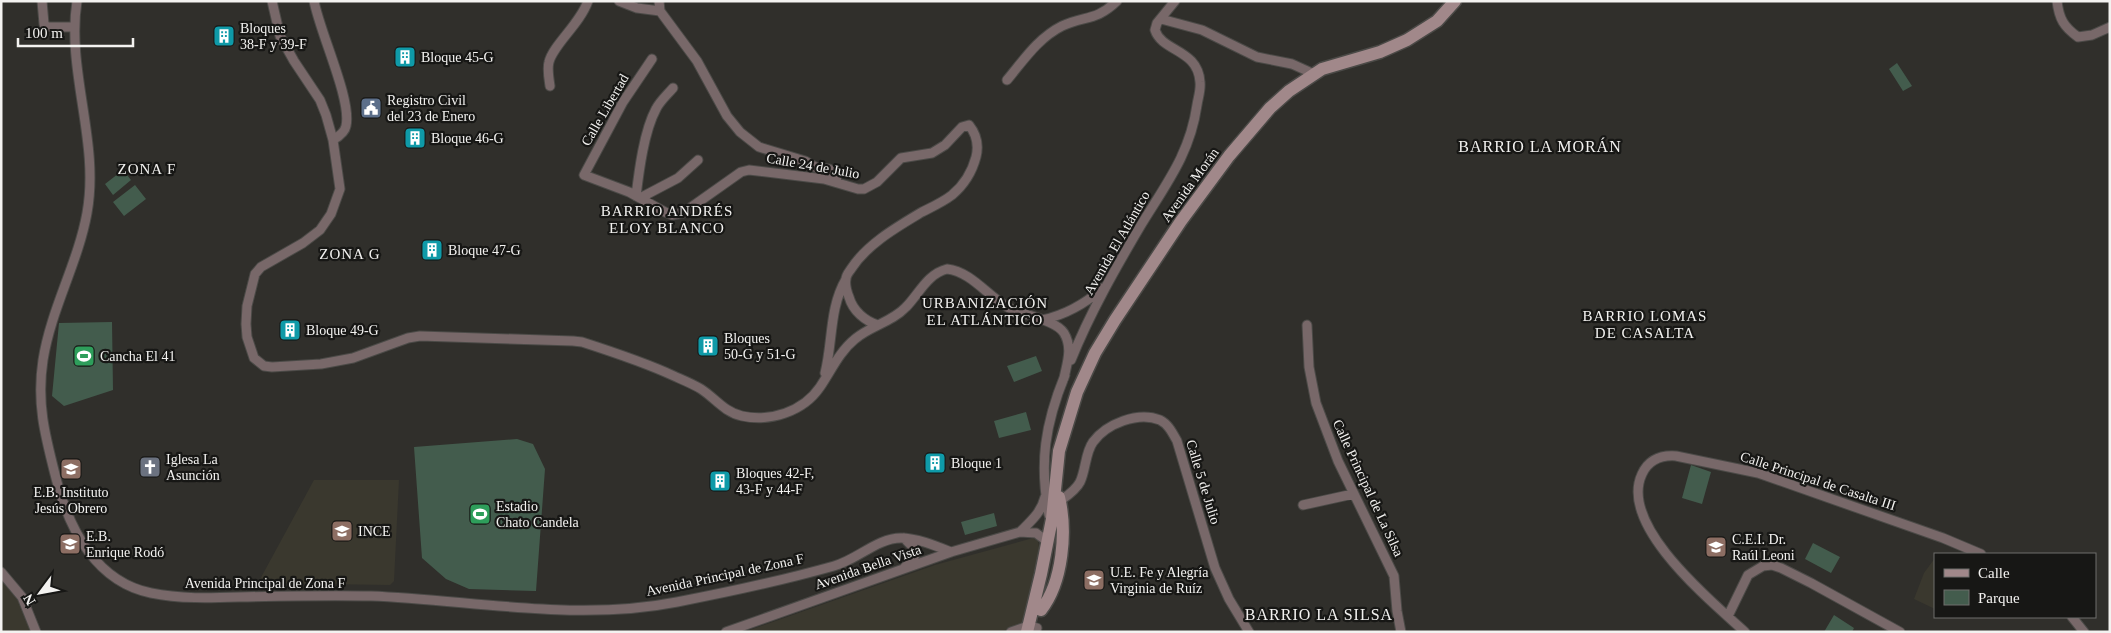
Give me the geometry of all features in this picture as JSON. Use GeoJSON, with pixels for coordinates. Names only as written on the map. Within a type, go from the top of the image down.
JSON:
{"type":"FeatureCollection","features":[{"type":"Feature","properties":{"kind":"main road","name":"Avenida Morán"},"geometry":{"type":"LineString","coordinates":[[1048,542],[1054,508],[1059,451],[1077,392],[1095,353],[1181,221],[1229,156],[1270,108],[1314,74],[1380,52],[1407,40],[1437,21],[1455,1]]}},
{"type":"Feature","properties":{"kind":"main road","name":"Avenida Morán"},"geometry":{"type":"LineString","coordinates":[[1041,610],[1049,599],[1060,559],[1064,524],[1055,480]]}},
{"type":"Feature","properties":{"kind":"main road"},"geometry":{"type":"LineString","coordinates":[[1051,523],[1059,546],[1060,559]]}},
{"type":"Feature","properties":{"kind":"main road"},"geometry":{"type":"LineString","coordinates":[[1032,629],[1041,610],[1052,563],[1052,547],[1048,542]]}},
{"type":"Feature","properties":{"kind":"main road"},"geometry":{"type":"LineString","coordinates":[[1032,629],[1048,542]]}},
{"type":"Feature","properties":{"kind":"street"},"geometry":{"type":"LineString","coordinates":[[42,1],[44,24],[47,27],[75,27]]}},
{"type":"Feature","properties":{"kind":"street","name":"Avenida Principal de Zona F"},"geometry":{"type":"LineString","coordinates":[[77,1],[76,53],[86,132],[89,198],[81,238],[46,346],[42,374],[41,403],[44,438],[69,521],[89,554],[119,580],[150,593],[196,598],[370,596],[530,608],[619,609],[674,603],[836,566],[892,539],[904,538],[951,552]]}},
{"type":"Feature","properties":{"kind":"street"},"geometry":{"type":"LineString","coordinates":[[272,1],[280,36],[320,100],[333,140],[340,189],[331,214],[313,237],[261,267],[252,282],[246,317],[247,337],[254,358],[264,366],[304,366],[339,361],[408,338],[420,336],[573,341],[645,363],[701,389],[733,413],[742,416],[762,417],[782,414],[799,406],[814,394],[848,345],[862,333],[900,313],[931,277],[947,269],[963,273],[1002,304],[1058,326],[1065,335],[1070,353],[1064,378]]}},
{"type":"Feature","properties":{"kind":"street"},"geometry":{"type":"LineString","coordinates":[[314,1],[320,27],[341,87],[346,109],[345,129],[333,140]]}},
{"type":"Feature","properties":{"kind":"street"},"geometry":{"type":"LineString","coordinates":[[550,86],[549,62],[560,43],[576,24],[588,1]]}},
{"type":"Feature","properties":{"kind":"street"},"geometry":{"type":"LineString","coordinates":[[619,1],[637,8],[660,11]]}},
{"type":"Feature","properties":{"kind":"street"},"geometry":{"type":"LineString","coordinates":[[659,1],[660,11],[697,61],[727,116],[740,132],[759,147],[805,161],[817,168],[829,169],[838,182]]}},
{"type":"Feature","properties":{"kind":"street"},"geometry":{"type":"LineString","coordinates":[[1007,80],[1031,50],[1055,30],[1066,24],[1095,17],[1106,11],[1117,1]]}},
{"type":"Feature","properties":{"kind":"street"},"geometry":{"type":"LineString","coordinates":[[1175,1],[1160,19],[1202,30],[1257,57],[1292,64],[1314,74]]}},
{"type":"Feature","properties":{"kind":"street"},"geometry":{"type":"LineString","coordinates":[[2057,1],[2058,15],[2066,28],[2078,37],[2092,35],[2110,26]]}},
{"type":"Feature","properties":{"kind":"street","name":"Avenida El Atlántico"},"geometry":{"type":"LineString","coordinates":[[1051,523],[1045,494],[1044,463],[1050,415],[1083,332],[1107,284],[1176,169],[1196,121],[1200,82],[1197,69],[1185,55],[1157,36],[1155,27],[1160,19]]}},
{"type":"Feature","properties":{"kind":"street","name":"Calle Libertad"},"geometry":{"type":"LineString","coordinates":[[584,175],[623,102],[652,59]]}},
{"type":"Feature","properties":{"kind":"street"},"geometry":{"type":"LineString","coordinates":[[673,88],[659,104],[652,119],[639,169],[638,197],[678,178],[698,160]]}},
{"type":"Feature","properties":{"kind":"street","name":"Calle 24 de Julio"},"geometry":{"type":"LineString","coordinates":[[584,175],[638,197],[665,212],[677,215],[711,195],[741,172],[748,170],[792,174],[838,182],[858,189],[871,186],[884,176],[901,158],[939,149],[965,125],[969,125],[977,140],[974,163],[961,186],[951,196],[913,218],[868,250],[854,264],[838,292],[823,381]]}},
{"type":"Feature","properties":{"kind":"street"},"geometry":{"type":"LineString","coordinates":[[846,279],[849,298],[857,312],[867,320],[878,325]]}},
{"type":"Feature","properties":{"kind":"street"},"geometry":{"type":"LineString","coordinates":[[1040,320],[1051,318],[1079,305],[1107,284]]}},
{"type":"Feature","properties":{"kind":"street","name":"Calle Principal de La Silsa"},"geometry":{"type":"LineString","coordinates":[[1307,325],[1309,367],[1316,402],[1324,427],[1352,494],[1394,576],[1401,632]]}},
{"type":"Feature","properties":{"kind":"street","name":"Calle 5 de Julio"},"geometry":{"type":"LineString","coordinates":[[1060,501],[1079,484],[1090,447],[1105,431],[1129,419],[1142,417],[1160,420],[1171,429],[1177,441],[1214,568],[1229,599],[1249,632]]}},
{"type":"Feature","properties":{"kind":"street","name":"Calle Principal de Casalta III"},"geometry":{"type":"LineString","coordinates":[[1728,616],[1684,576],[1656,538],[1644,517],[1637,496],[1638,486],[1644,468],[1664,455],[1758,473],[1943,538],[1979,553]]}},
{"type":"Feature","properties":{"kind":"street","name":"Avenida Bella Vista"},"geometry":{"type":"LineString","coordinates":[[727,632],[951,552],[1020,532],[1037,516],[1042,507],[1045,494]]}},
{"type":"Feature","properties":{"kind":"street"},"geometry":{"type":"LineString","coordinates":[[1303,505],[1352,494]]}},
{"type":"Feature","properties":{"kind":"street"},"geometry":{"type":"LineString","coordinates":[[1020,532],[1036,533],[1048,542]]}},
{"type":"Feature","properties":{"kind":"street"},"geometry":{"type":"LineString","coordinates":[[899,571],[912,562],[915,554],[913,547],[904,538]]}},
{"type":"Feature","properties":{"kind":"street"},"geometry":{"type":"LineString","coordinates":[[1745,632],[1728,616],[1748,575],[1764,566],[1772,565],[1900,632]]}},
{"type":"Feature","properties":{"kind":"street"},"geometry":{"type":"LineString","coordinates":[[1,572],[22,597],[36,632]]}},
{"type":"Feature","properties":{"kind":"street"},"geometry":{"type":"LineString","coordinates":[[2073,618],[2084,632]]}},
{"type":"Feature","properties":{"kind":"street"},"geometry":{"type":"LineString","coordinates":[[1011,632],[1032,629]]}},
{"type":"Feature","properties":{"kind":"shaded area","name":"INCE"},"geometry":{"type":"Polygon","coordinates":[[[314,480],[399,480],[394,581],[390,585],[258,583],[314,480]]]}},
{"type":"Feature","properties":{"kind":"shaded area"},"geometry":{"type":"Polygon","coordinates":[[[1033,538],[1038,541],[1040,553],[1022,632],[744,632],[935,565],[1033,538]]]}},
{"type":"Feature","properties":{"kind":"shaded area"},"geometry":{"type":"Polygon","coordinates":[[[1934,559],[1934,609],[1914,599],[1924,573],[1934,559]]]}},
{"type":"Feature","properties":{"kind":"shaded area"},"geometry":{"type":"Polygon","coordinates":[[[1,576],[20,600],[32,632],[1,632],[1,576]]]}},
{"type":"Feature","properties":{"kind":"green space"},"geometry":{"type":"Polygon","coordinates":[[[1897,63],[1912,86],[1903,91],[1889,69],[1897,63]]]}},
{"type":"Feature","properties":{"kind":"green space"},"geometry":{"type":"Polygon","coordinates":[[[123,170],[131,180],[113,195],[105,184],[123,170]]]}},
{"type":"Feature","properties":{"kind":"green space"},"geometry":{"type":"Polygon","coordinates":[[[135,185],[146,199],[124,216],[113,202],[135,185]]]}},
{"type":"Feature","properties":{"kind":"green space","name":"Cancha El 41"},"geometry":{"type":"Polygon","coordinates":[[[112,322],[113,390],[64,406],[52,396],[59,323],[112,322]]]}},
{"type":"Feature","properties":{"kind":"green space"},"geometry":{"type":"Polygon","coordinates":[[[1036,356],[1042,371],[1014,382],[1007,366],[1036,356]]]}},
{"type":"Feature","properties":{"kind":"green space"},"geometry":{"type":"Polygon","coordinates":[[[1026,412],[1031,430],[999,438],[994,421],[1026,412]]]}},
{"type":"Feature","properties":{"kind":"green space","name":"Estadio Chato Candela"},"geometry":{"type":"Polygon","coordinates":[[[517,439],[533,444],[545,469],[536,591],[469,589],[446,579],[422,558],[414,447],[517,439]]]}},
{"type":"Feature","properties":{"kind":"green space"},"geometry":{"type":"Polygon","coordinates":[[[1691,465],[1711,472],[1702,504],[1682,498],[1691,465]]]}},
{"type":"Feature","properties":{"kind":"green space"},"geometry":{"type":"Polygon","coordinates":[[[994,513],[997,526],[965,535],[961,522],[994,513]]]}},
{"type":"Feature","properties":{"kind":"green space"},"geometry":{"type":"Polygon","coordinates":[[[1813,543],[1840,557],[1831,573],[1805,559],[1813,543]]]}},
{"type":"Feature","properties":{"kind":"green space"},"geometry":{"type":"Polygon","coordinates":[[[1834,615],[1854,628],[1852,632],[1824,632],[1834,615]]]}},
{"type":"Feature","properties":{"kind":"place","name":"Bloques 38-F y 39-F"},"geometry":{"type":"Point","coordinates":[224,36]}},
{"type":"Feature","properties":{"kind":"place","name":"Bloque 45-G"},"geometry":{"type":"Point","coordinates":[405,57]}},
{"type":"Feature","properties":{"kind":"place","name":"Registro Civil del 23 de Enero"},"geometry":{"type":"Point","coordinates":[371,108]}},
{"type":"Feature","properties":{"kind":"place","name":"Bloque 46-G"},"geometry":{"type":"Point","coordinates":[415,138]}},
{"type":"Feature","properties":{"kind":"place","name":"Bloque 47-G"},"geometry":{"type":"Point","coordinates":[432,250]}},
{"type":"Feature","properties":{"kind":"place","name":"Bloque 49-G"},"geometry":{"type":"Point","coordinates":[290,330]}},
{"type":"Feature","properties":{"kind":"place","name":"Bloques 50-G y 51-G"},"geometry":{"type":"Point","coordinates":[708,346]}},
{"type":"Feature","properties":{"kind":"place","name":"Cancha El 41"},"geometry":{"type":"Point","coordinates":[84,356]}},
{"type":"Feature","properties":{"kind":"place","name":"Bloque 1"},"geometry":{"type":"Point","coordinates":[935,463]}},
{"type":"Feature","properties":{"kind":"place","name":"Iglesa La Asunción"},"geometry":{"type":"Point","coordinates":[150,467]}},
{"type":"Feature","properties":{"kind":"place","name":"E.B. Instituto Jesús Obrero"},"geometry":{"type":"Point","coordinates":[71,469]}},
{"type":"Feature","properties":{"kind":"place","name":"Bloques 42-F, 43-F y 44-F"},"geometry":{"type":"Point","coordinates":[720,481]}},
{"type":"Feature","properties":{"kind":"place","name":"Estadio Chato Candela"},"geometry":{"type":"Point","coordinates":[480,514]}},
{"type":"Feature","properties":{"kind":"place","name":"INCE"},"geometry":{"type":"Point","coordinates":[342,531]}},
{"type":"Feature","properties":{"kind":"place","name":"E.B. Enrique Rodó"},"geometry":{"type":"Point","coordinates":[70,544]}},
{"type":"Feature","properties":{"kind":"place","name":"C.E.I. Dr. Raúl Leoni"},"geometry":{"type":"Point","coordinates":[1716,547]}},
{"type":"Feature","properties":{"kind":"place","name":"U.E. Fe y Alegría Virginia de Ruíz"},"geometry":{"type":"Point","coordinates":[1094,580]}},
{"type":"Feature","properties":{"kind":"district","name":"BARRIO LA MORÁN"},"geometry":{"type":"Point","coordinates":[1540,146]}},
{"type":"Feature","properties":{"kind":"district","name":"ZONA F"},"geometry":{"type":"Point","coordinates":[147,169]}},
{"type":"Feature","properties":{"kind":"district","name":"BARRIO ANDRÉS ELOY BLANCO"},"geometry":{"type":"Point","coordinates":[667,220]}},
{"type":"Feature","properties":{"kind":"district","name":"ZONA G"},"geometry":{"type":"Point","coordinates":[350,254]}},
{"type":"Feature","properties":{"kind":"district","name":"URBANIZACIÓN EL ATLÁNTICO"},"geometry":{"type":"Point","coordinates":[985,312]}},
{"type":"Feature","properties":{"kind":"district","name":"BARRIO LOMAS DE CASALTA"},"geometry":{"type":"Point","coordinates":[1645,324]}},
{"type":"Feature","properties":{"kind":"district","name":"BARRIO LA SILSA"},"geometry":{"type":"Point","coordinates":[1319,614]}}]}
